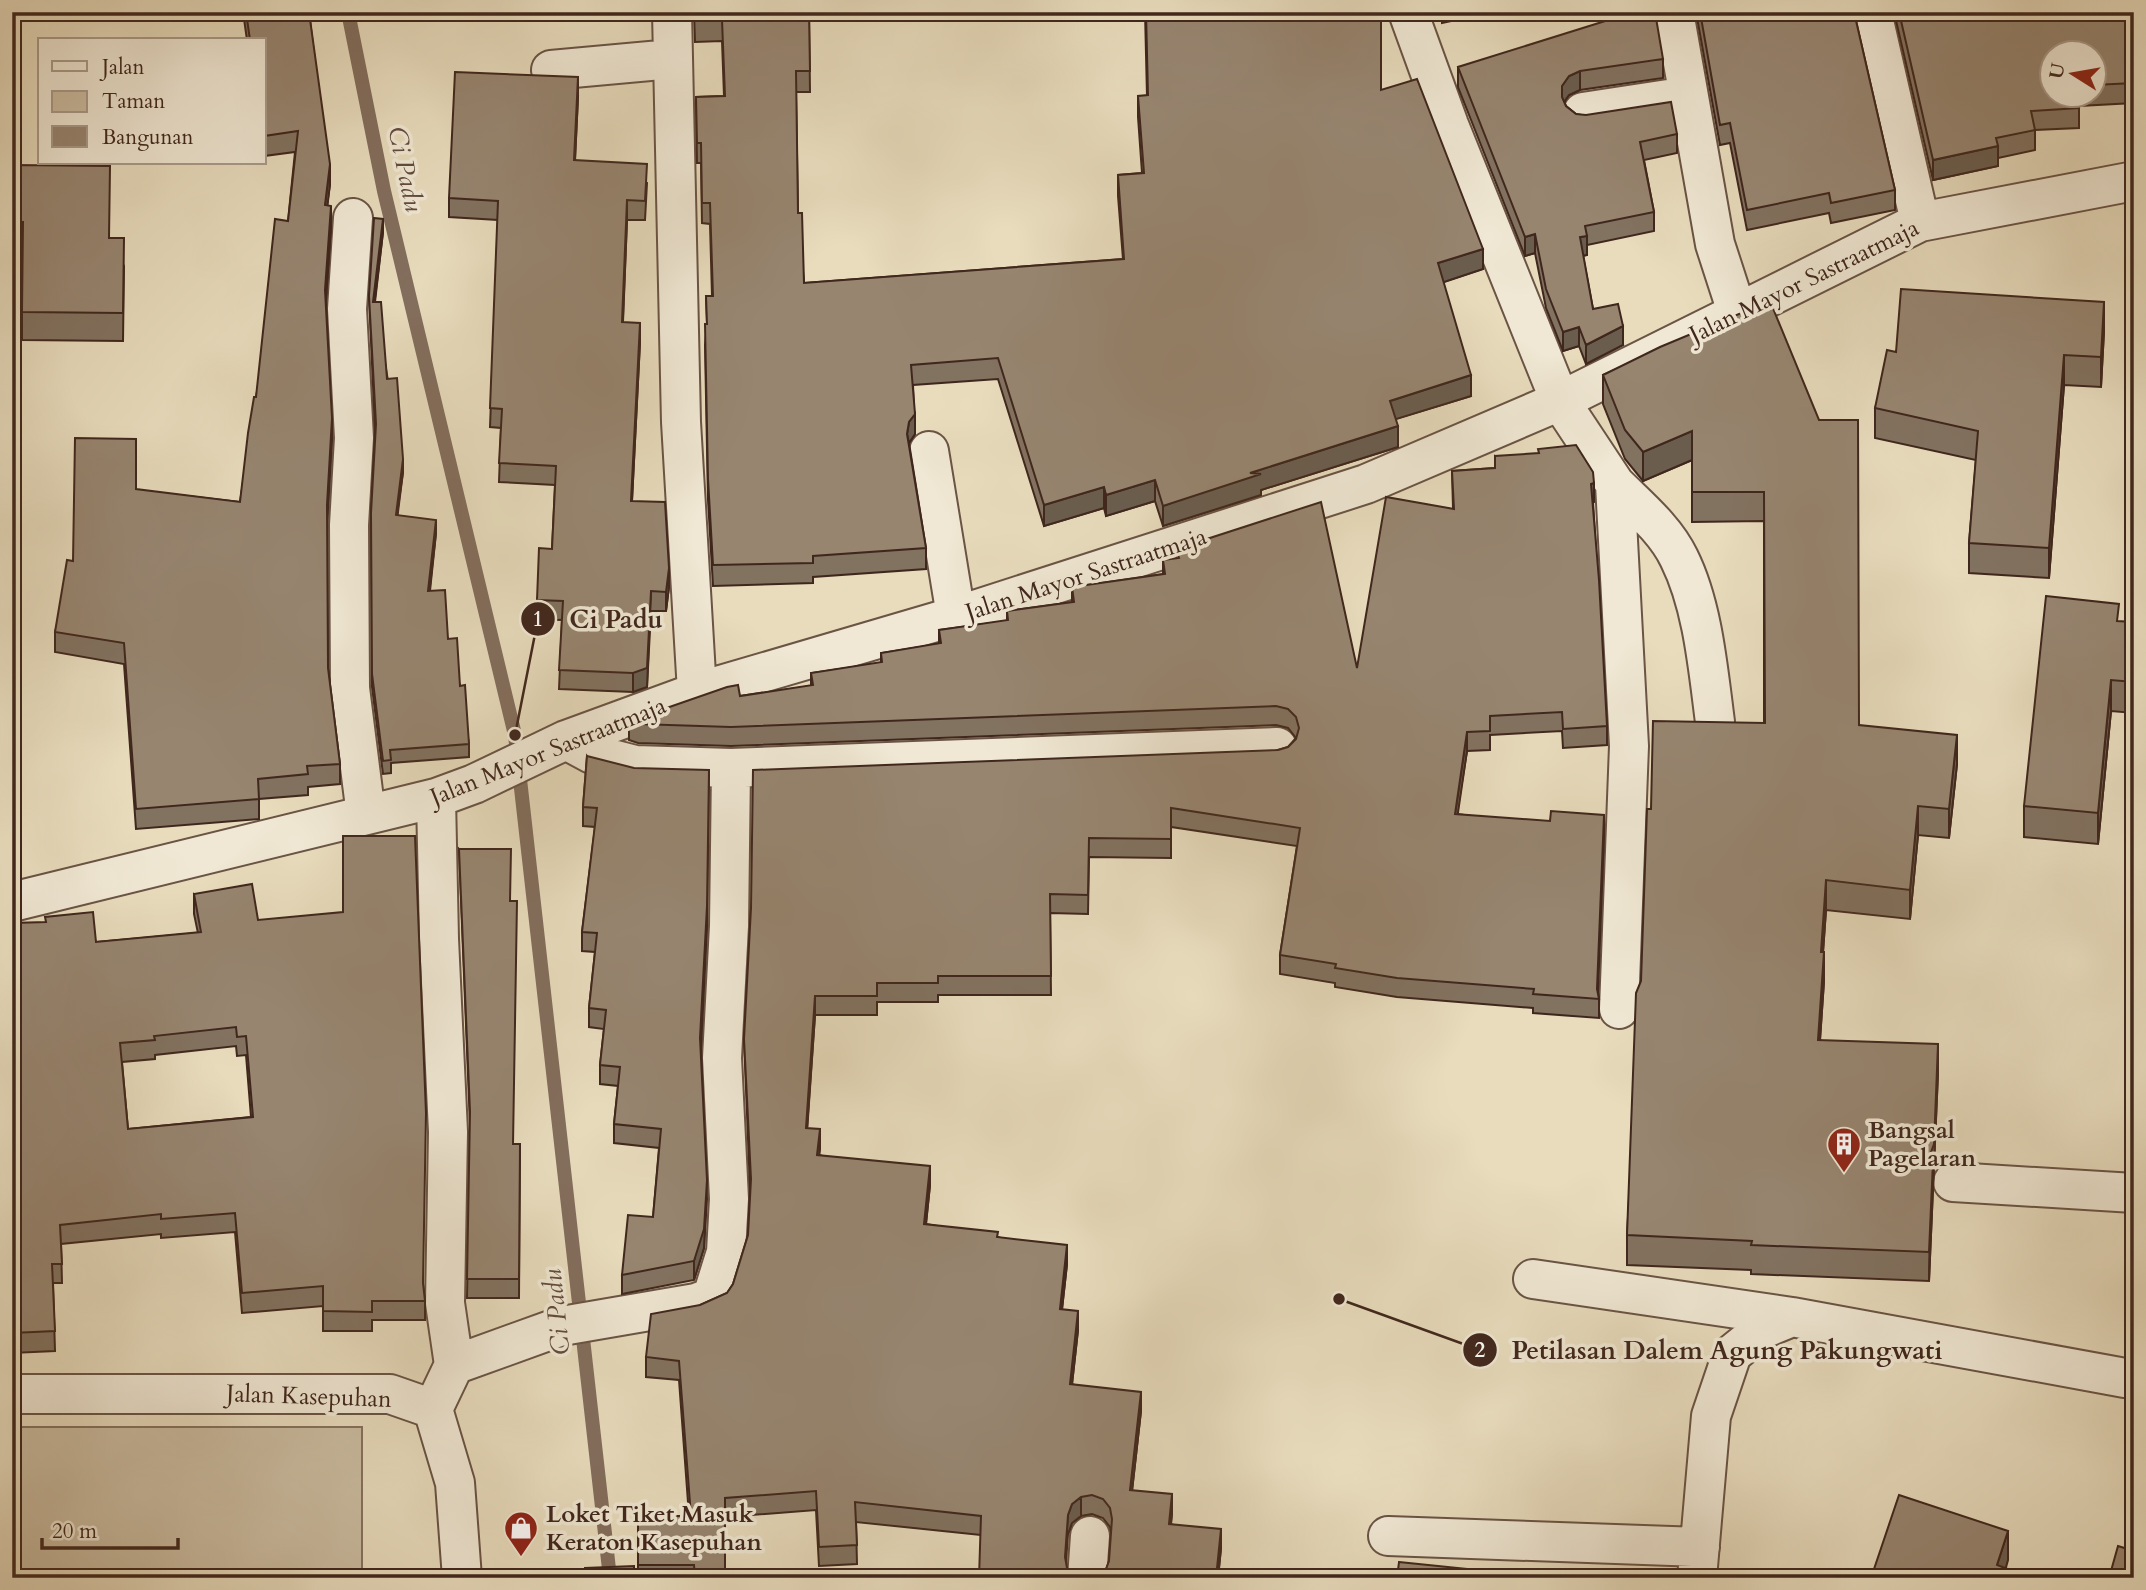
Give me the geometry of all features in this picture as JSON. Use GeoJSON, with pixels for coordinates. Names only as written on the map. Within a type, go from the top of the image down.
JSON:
{"type":"FeatureCollection","features":[{"type":"Feature","properties":{"kind":"street"},"geometry":{"type":"LineString","coordinates":[[672,12],[681,422],[697,692]]}},
{"type":"Feature","properties":{"kind":"street"},"geometry":{"type":"LineString","coordinates":[[1409,12],[1449,125],[1560,401],[1615,484],[1660,528],[1679,558],[1700,616],[1715,722]]}},
{"type":"Feature","properties":{"kind":"street"},"geometry":{"type":"LineString","coordinates":[[1674,12],[1715,244],[1737,312]]}},
{"type":"Feature","properties":{"kind":"street"},"geometry":{"type":"LineString","coordinates":[[1872,12],[1920,222]]}},
{"type":"Feature","properties":{"kind":"street"},"geometry":{"type":"LineString","coordinates":[[551,70],[672,58]]}},
{"type":"Feature","properties":{"kind":"street"},"geometry":{"type":"LineString","coordinates":[[1583,113],[1688,96]]}},
{"type":"Feature","properties":{"kind":"street","name":"Jalan Mayor Sastraatmaja"},"geometry":{"type":"LineString","coordinates":[[12,902],[436,798],[474,784],[564,741],[697,692],[956,616],[1366,484],[1560,401],[1920,222],[2134,181]]}},
{"type":"Feature","properties":{"kind":"street"},"geometry":{"type":"LineString","coordinates":[[354,218],[347,309],[354,438],[349,525],[350,688],[366,815]]}},
{"type":"Feature","properties":{"kind":"street"},"geometry":{"type":"LineString","coordinates":[[929,451],[956,616]]}},
{"type":"Feature","properties":{"kind":"street"},"geometry":{"type":"LineString","coordinates":[[1615,484],[1629,746],[1619,1009]]}},
{"type":"Feature","properties":{"kind":"street"},"geometry":{"type":"LineString","coordinates":[[564,741],[592,754],[635,765],[731,768],[1277,747]]}},
{"type":"Feature","properties":{"kind":"street"},"geometry":{"type":"LineString","coordinates":[[454,1365],[579,1323],[696,1303],[712,1297],[726,1252],[729,1199],[722,1058],[729,926],[731,768]]}},
{"type":"Feature","properties":{"kind":"street"},"geometry":{"type":"LineString","coordinates":[[436,798],[448,1132],[444,1303],[454,1365],[432,1409],[455,1483],[462,1578]]}},
{"type":"Feature","properties":{"kind":"street"},"geometry":{"type":"LineString","coordinates":[[1953,1182],[2134,1193]]}},
{"type":"Feature","properties":{"kind":"street"},"geometry":{"type":"LineString","coordinates":[[1533,1279],[1792,1317],[2125,1378],[2134,1377]]}},
{"type":"Feature","properties":{"kind":"street"},"geometry":{"type":"LineString","coordinates":[[1388,1536],[1698,1563],[1711,1416],[1732,1353],[1763,1329],[1792,1317]]}},
{"type":"Feature","properties":{"kind":"street","name":"Jalan Kasepuhan"},"geometry":{"type":"LineString","coordinates":[[12,1394],[390,1394],[432,1409]]}},
{"type":"Feature","properties":{"kind":"street"},"geometry":{"type":"LineString","coordinates":[[1087,1578],[1090,1536]]}},
{"type":"Feature","properties":{"kind":"green space"},"geometry":{"type":"Polygon","coordinates":[[[12,1427],[362,1427],[362,1578],[12,1578],[12,1427]]]}},
{"type":"Feature","properties":{"kind":"building"},"geometry":{"type":"Polygon","coordinates":[[[246,12],[309,12],[330,164],[325,205],[331,206],[325,290],[332,418],[327,505],[328,668],[340,764],[307,766],[308,774],[258,779],[259,799],[136,809],[124,643],[55,632],[67,560],[73,561],[75,438],[136,439],[136,489],[240,502],[248,433],[256,397],[275,219],[288,221],[298,131],[266,136],[266,38],[250,38],[246,12]]]}},
{"type":"Feature","properties":{"kind":"building"},"geometry":{"type":"Polygon","coordinates":[[[694,12],[809,12],[810,71],[796,71],[798,213],[802,213],[804,283],[1124,259],[1118,175],[1144,173],[1138,96],[1148,95],[1146,12],[1381,12],[1381,90],[1417,79],[1483,249],[1438,263],[1471,375],[1390,401],[1398,426],[1250,473],[1261,474],[1163,506],[1155,480],[1106,495],[1104,487],[1044,505],[998,358],[911,365],[915,414],[909,422],[907,434],[926,548],[813,556],[813,563],[713,565],[708,479],[705,324],[706,296],[713,296],[710,203],[702,203],[701,143],[697,143],[696,97],[725,96],[722,20],[695,21],[694,12]]]}},
{"type":"Feature","properties":{"kind":"building"},"geometry":{"type":"Polygon","coordinates":[[[1634,12],[1655,12],[1663,59],[1580,71],[1569,76],[1562,86],[1562,97],[1566,106],[1576,114],[1586,115],[1671,102],[1677,134],[1640,142],[1654,212],[1585,226],[1587,236],[1580,237],[1593,309],[1618,304],[1623,326],[1586,345],[1579,327],[1563,332],[1546,289],[1535,234],[1525,237],[1458,67],[1634,12]]]}},
{"type":"Feature","properties":{"kind":"building"},"geometry":{"type":"Polygon","coordinates":[[[1700,12],[1854,12],[1895,190],[1831,203],[1829,193],[1747,210],[1730,123],[1720,125],[1700,12]]]}},
{"type":"Feature","properties":{"kind":"building"},"geometry":{"type":"Polygon","coordinates":[[[1899,12],[2134,12],[2134,83],[2108,84],[2108,38],[2038,38],[2038,108],[2079,108],[2031,111],[2035,130],[1996,138],[1998,146],[1933,160],[1899,12]]]}},
{"type":"Feature","properties":{"kind":"building"},"geometry":{"type":"Polygon","coordinates":[[[455,72],[578,77],[574,160],[647,164],[645,201],[627,200],[622,322],[640,323],[631,501],[665,502],[669,568],[666,592],[651,591],[647,668],[633,673],[559,670],[563,601],[537,600],[539,548],[552,549],[556,466],[499,463],[502,409],[490,408],[498,201],[449,198],[455,72]]]}},
{"type":"Feature","properties":{"kind":"building"},"geometry":{"type":"Polygon","coordinates":[[[12,165],[110,166],[109,238],[124,238],[123,313],[22,312],[23,222],[12,222],[12,165]]]}},
{"type":"Feature","properties":{"kind":"building"},"geometry":{"type":"Polygon","coordinates":[[[374,218],[383,219],[373,302],[381,302],[387,379],[397,378],[403,459],[396,515],[436,520],[428,591],[445,590],[448,639],[457,638],[460,686],[465,685],[469,744],[390,750],[391,760],[383,761],[372,674],[371,513],[376,424],[369,296],[374,218]]]}},
{"type":"Feature","properties":{"kind":"building"},"geometry":{"type":"Polygon","coordinates":[[[1901,289],[2104,302],[2101,357],[2064,355],[2049,548],[1969,543],[1978,431],[1875,408],[1887,350],[1896,352],[1901,289]]]}},
{"type":"Feature","properties":{"kind":"building"},"geometry":{"type":"Polygon","coordinates":[[[1770,301],[1819,420],[1858,420],[1859,725],[1957,735],[1949,809],[1918,806],[1910,890],[1826,880],[1821,952],[1824,952],[1818,1040],[1938,1044],[1934,1144],[1931,1152],[1933,1161],[1929,1252],[1751,1245],[1752,1241],[1627,1235],[1636,993],[1641,981],[1653,721],[1765,723],[1764,492],[1692,492],[1692,431],[1643,452],[1625,430],[1603,375],[1660,347],[1770,301]]]}},
{"type":"Feature","properties":{"kind":"building"},"geometry":{"type":"Polygon","coordinates":[[[1576,445],[1593,472],[1594,483],[1591,484],[1607,726],[1563,729],[1562,712],[1490,716],[1490,731],[1467,732],[1455,814],[1550,821],[1551,811],[1604,815],[1597,989],[1599,999],[1533,994],[1534,989],[1397,978],[1335,968],[1336,964],[1280,955],[1300,828],[1171,808],[1171,839],[1089,838],[1088,895],[1050,894],[1051,976],[938,976],[938,983],[877,983],[877,996],[815,996],[806,1128],[820,1129],[817,1155],[930,1166],[924,1224],[998,1232],[997,1237],[1067,1245],[1060,1309],[1078,1311],[1070,1384],[1141,1392],[1130,1490],[1172,1494],[1169,1524],[1221,1529],[1216,1578],[1097,1578],[1105,1572],[1109,1561],[1112,1519],[1110,1508],[1103,1499],[1092,1495],[1081,1497],[1072,1504],[1068,1515],[1065,1557],[1067,1568],[1077,1578],[979,1578],[981,1516],[855,1502],[857,1545],[819,1547],[816,1491],[725,1498],[725,1578],[695,1578],[694,1565],[638,1565],[638,1516],[691,1516],[679,1361],[646,1357],[651,1314],[700,1305],[727,1293],[733,1284],[748,1235],[751,1179],[744,1039],[751,908],[753,770],[1278,750],[1288,747],[1296,739],[1299,728],[1296,717],[1288,709],[1276,706],[731,727],[638,724],[629,721],[727,687],[738,685],[740,696],[813,685],[811,673],[882,662],[881,653],[941,643],[939,630],[1008,620],[1007,611],[1074,602],[1072,587],[1165,574],[1163,560],[1179,558],[1176,549],[1321,502],[1357,668],[1386,497],[1454,509],[1452,471],[1495,468],[1495,456],[1539,453],[1538,449],[1576,445]]]}},
{"type":"Feature","properties":{"kind":"building"},"geometry":{"type":"Polygon","coordinates":[[[2046,596],[2119,604],[2117,621],[2134,622],[2134,682],[2111,680],[2098,813],[2024,806],[2046,596]]]}},
{"type":"Feature","properties":{"kind":"building"},"geometry":{"type":"Polygon","coordinates":[[[587,756],[634,768],[709,770],[707,906],[700,1038],[707,1180],[704,1229],[694,1261],[622,1275],[628,1215],[653,1217],[661,1129],[614,1124],[620,1067],[600,1065],[606,1010],[589,1008],[597,933],[582,932],[597,808],[583,807],[587,756]]]}},
{"type":"Feature","properties":{"kind":"building"},"geometry":{"type":"Polygon","coordinates":[[[343,836],[415,836],[426,1113],[425,1301],[372,1301],[372,1312],[323,1311],[323,1286],[242,1293],[235,1213],[161,1219],[161,1214],[60,1225],[62,1264],[52,1264],[55,1331],[12,1333],[12,923],[46,922],[45,917],[93,912],[96,942],[201,932],[194,894],[252,884],[258,920],[343,912],[343,836]],[[236,1027],[154,1036],[155,1040],[120,1043],[128,1129],[253,1117],[246,1036],[237,1037],[236,1027]]]}},
{"type":"Feature","properties":{"kind":"building"},"geometry":{"type":"Polygon","coordinates":[[[459,849],[511,849],[510,901],[517,901],[513,1144],[520,1144],[519,1279],[467,1279],[470,1112],[459,849]]]}},
{"type":"Feature","properties":{"kind":"building"},"geometry":{"type":"Polygon","coordinates":[[[1899,1495],[2008,1531],[1997,1565],[2031,1578],[1871,1578],[1899,1495]]]}},
{"type":"Feature","properties":{"kind":"building"},"geometry":{"type":"Polygon","coordinates":[[[2118,1546],[2134,1551],[2134,1578],[2109,1578],[2118,1546]]]}},
{"type":"Feature","properties":{"kind":"building"},"geometry":{"type":"Polygon","coordinates":[[[1399,1562],[1536,1576],[1536,1578],[1397,1578],[1399,1562]]]}},
{"type":"Feature","properties":{"kind":"building"},"geometry":{"type":"Polygon","coordinates":[[[634,1566],[634,1578],[585,1578],[585,1568],[634,1566]]]}},
{"type":"Feature","properties":{"kind":"waterway","name":"Ci Padu"},"geometry":{"type":"LineString","coordinates":[[348,12],[384,191],[515,735],[610,1578]]}},
{"type":"Feature","properties":{"kind":"place","name":"Ci Padu"},"geometry":{"type":"Point","coordinates":[515,735]}},
{"type":"Feature","properties":{"kind":"place","name":"Bangsal Pagelaran"},"geometry":{"type":"Point","coordinates":[1844,1174]}},
{"type":"Feature","properties":{"kind":"place","name":"Petilasan Dalem Agung Pakungwati"},"geometry":{"type":"Point","coordinates":[1339,1299]}},
{"type":"Feature","properties":{"kind":"place","name":"Loket Tiket Masuk Keraton Kasepuhan"},"geometry":{"type":"Point","coordinates":[521,1558]}}]}
